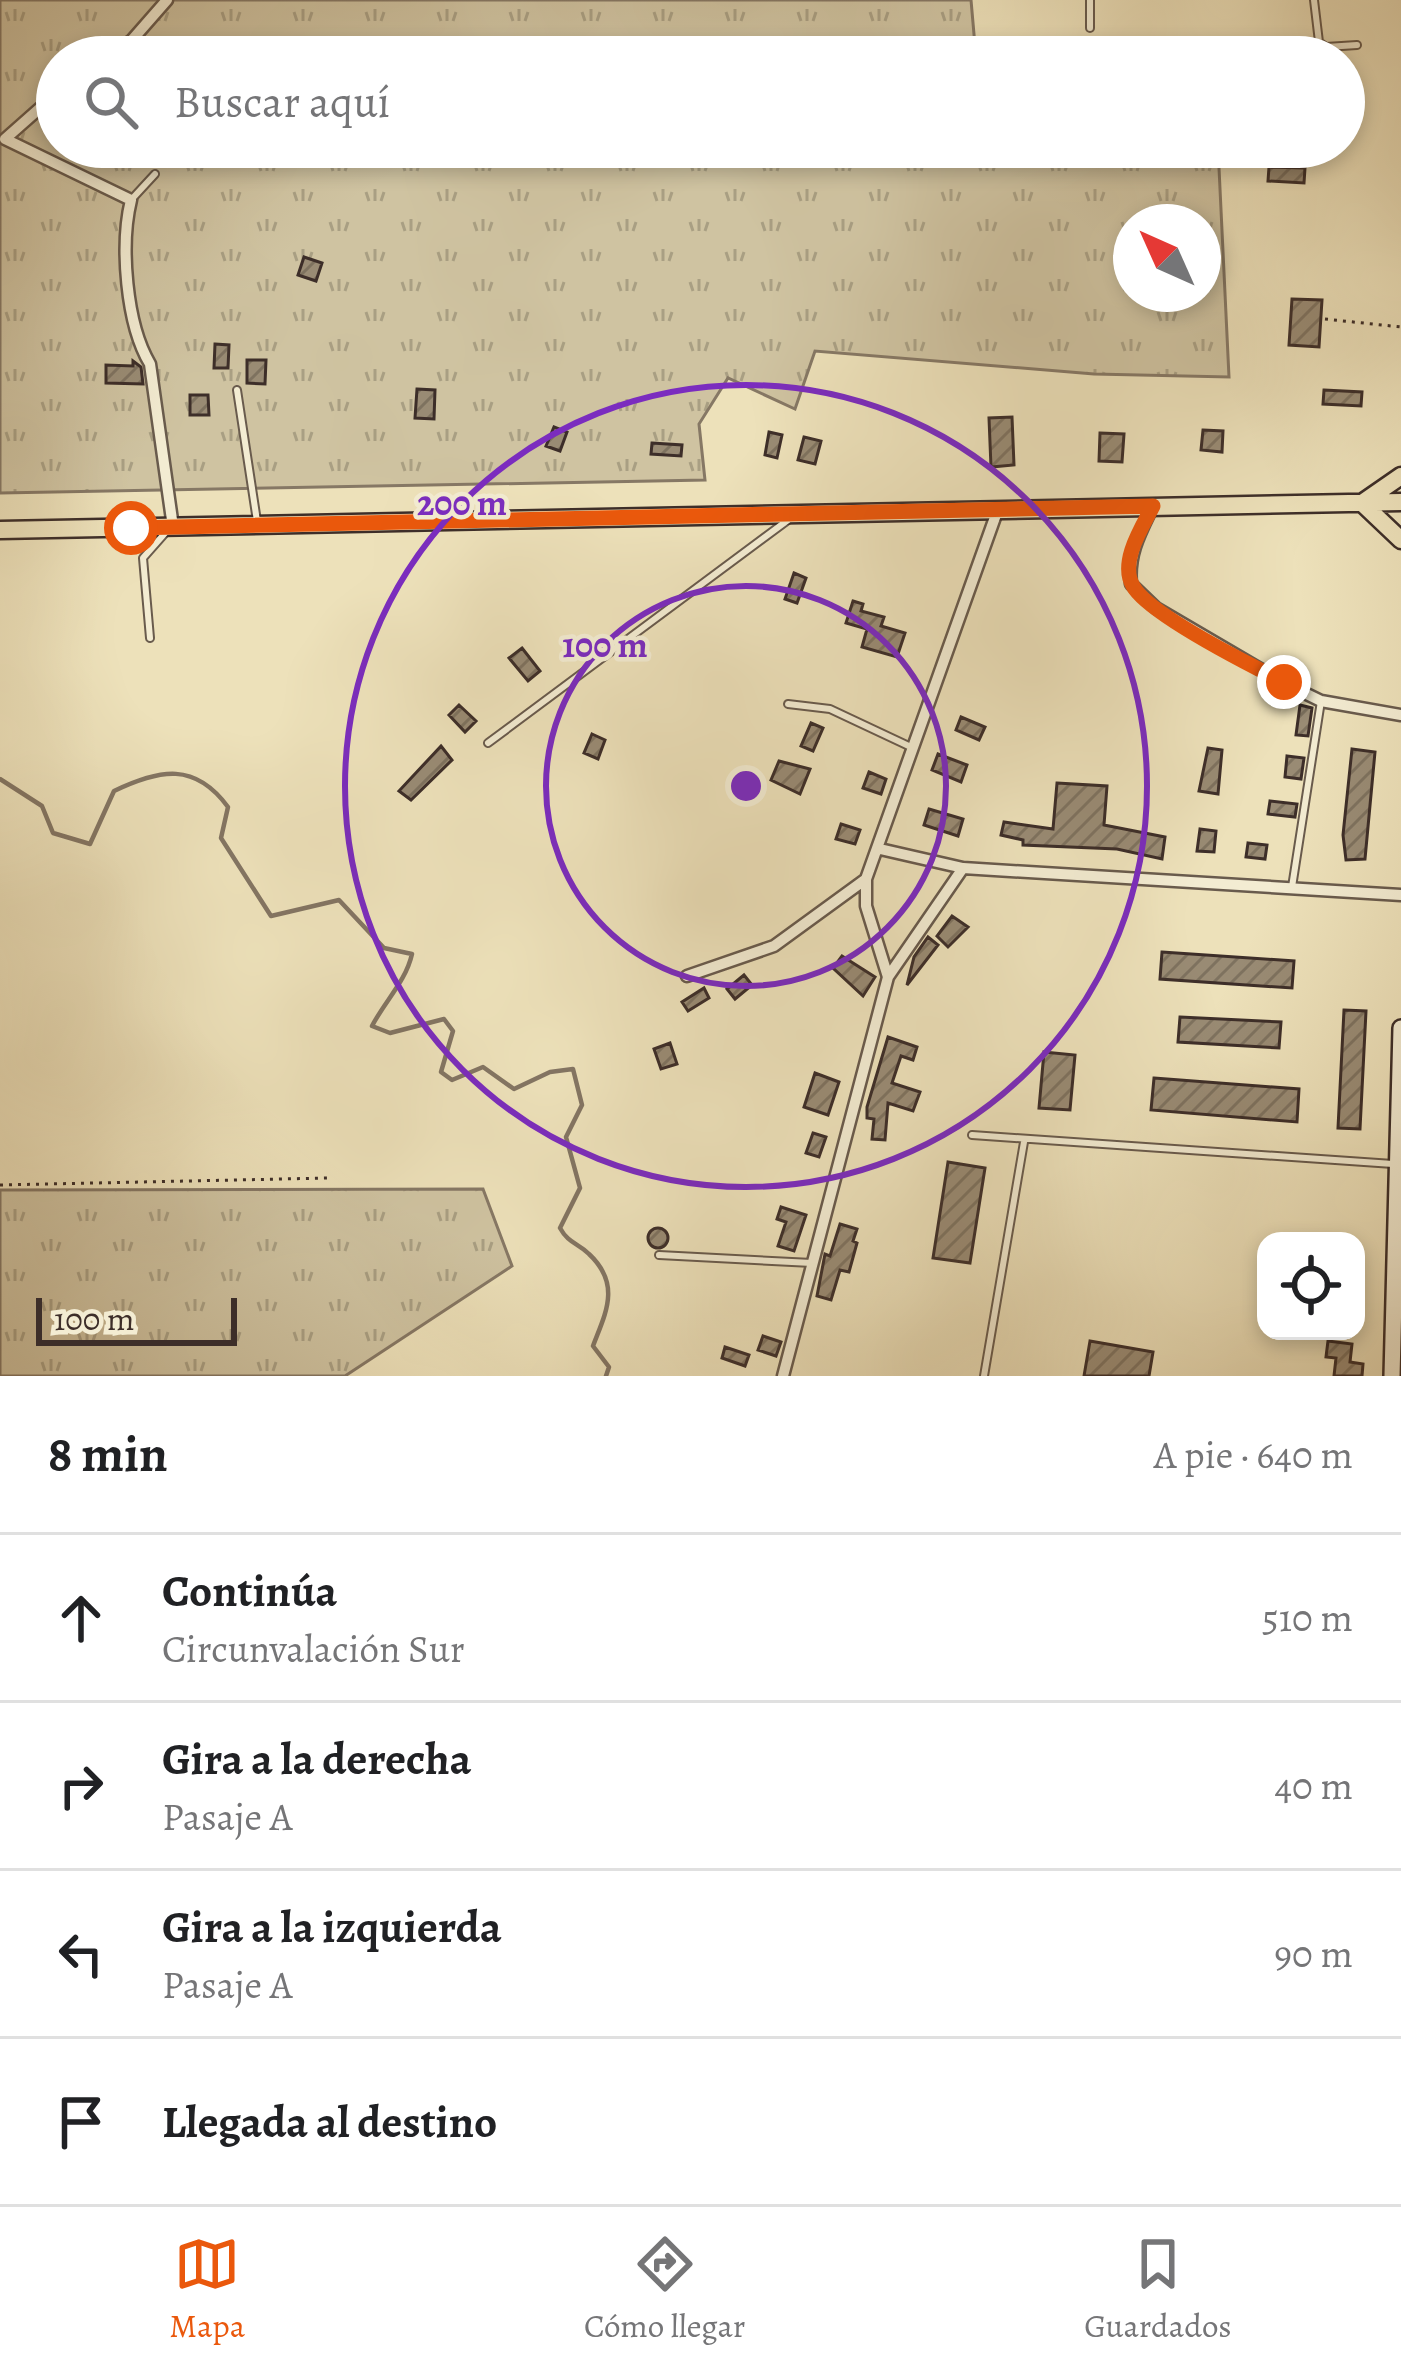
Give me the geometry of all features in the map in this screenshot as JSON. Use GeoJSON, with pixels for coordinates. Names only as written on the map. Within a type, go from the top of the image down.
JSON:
{"type":"FeatureCollection","features":[{"type":"Feature","properties":{"kind":"main road"},"geometry":{"type":"LineString","coordinates":[[1362,502],[1401,476]]}},
{"type":"Feature","properties":{"kind":"main road"},"geometry":{"type":"LineString","coordinates":[[1362,502],[1401,540]]}},
{"type":"Feature","properties":{"kind":"main road"},"geometry":{"type":"LineString","coordinates":[[0,530],[1401,502]]}},
{"type":"Feature","properties":{"kind":"main road"},"geometry":{"type":"LineString","coordinates":[[1392,1376],[1401,1028]]}},
{"type":"Feature","properties":{"kind":"street"},"geometry":{"type":"LineString","coordinates":[[136,36],[167,0]]}},
{"type":"Feature","properties":{"kind":"street"},"geometry":{"type":"LineString","coordinates":[[36,112],[5,140],[36,155]]}},
{"type":"Feature","properties":{"kind":"street"},"geometry":{"type":"LineString","coordinates":[[64,168],[131,200],[126,220],[136,341],[150,364],[173,527]]}},
{"type":"Feature","properties":{"kind":"street"},"geometry":{"type":"LineString","coordinates":[[1153,506],[1133,547],[1130,572],[1135,590],[1234,657],[1321,700],[1401,715]]}},
{"type":"Feature","properties":{"kind":"street"},"geometry":{"type":"LineString","coordinates":[[888,977],[866,906],[866,879],[917,749],[998,509]]}},
{"type":"Feature","properties":{"kind":"street"},"geometry":{"type":"LineString","coordinates":[[880,849],[963,868],[1401,895]]}},
{"type":"Feature","properties":{"kind":"street"},"geometry":{"type":"LineString","coordinates":[[783,1376],[888,977],[963,868]]}},
{"type":"Feature","properties":{"kind":"street"},"geometry":{"type":"LineString","coordinates":[[687,976],[774,946],[866,879]]}},
{"type":"Feature","properties":{"kind":"lane"},"geometry":{"type":"LineString","coordinates":[[1090,0],[1090,28]]}},
{"type":"Feature","properties":{"kind":"lane"},"geometry":{"type":"LineString","coordinates":[[1314,0],[1318,36]]}},
{"type":"Feature","properties":{"kind":"lane"},"geometry":{"type":"LineString","coordinates":[[131,200],[155,174]]}},
{"type":"Feature","properties":{"kind":"lane"},"geometry":{"type":"LineString","coordinates":[[236,390],[258,525]]}},
{"type":"Feature","properties":{"kind":"lane"},"geometry":{"type":"LineString","coordinates":[[488,743],[796,513]]}},
{"type":"Feature","properties":{"kind":"lane"},"geometry":{"type":"LineString","coordinates":[[150,638],[143,558],[173,527]]}},
{"type":"Feature","properties":{"kind":"lane"},"geometry":{"type":"LineString","coordinates":[[1292,888],[1321,700]]}},
{"type":"Feature","properties":{"kind":"lane"},"geometry":{"type":"LineString","coordinates":[[788,704],[830,710],[917,749]]}},
{"type":"Feature","properties":{"kind":"lane"},"geometry":{"type":"LineString","coordinates":[[972,1135],[1396,1164]]}},
{"type":"Feature","properties":{"kind":"lane"},"geometry":{"type":"LineString","coordinates":[[984,1376],[1024,1142]]}},
{"type":"Feature","properties":{"kind":"lane"},"geometry":{"type":"LineString","coordinates":[[659,1255],[813,1263]]}},
{"type":"Feature","properties":{"kind":"path"},"geometry":{"type":"LineString","coordinates":[[1324,319],[1401,327]]}},
{"type":"Feature","properties":{"kind":"path"},"geometry":{"type":"LineString","coordinates":[[0,1185],[329,1178]]}},
{"type":"Feature","properties":{"kind":"green space"},"geometry":{"type":"Polygon","coordinates":[[[0,0],[971,0],[974,36],[36,36],[36,168],[1219,168],[1221,204],[1113,204],[1113,312],[1221,312],[1221,210],[1229,377],[1094,374],[815,351],[795,409],[728,378],[699,424],[705,480],[0,493],[0,0]]]}},
{"type":"Feature","properties":{"kind":"green space"},"geometry":{"type":"Polygon","coordinates":[[[483,1189],[512,1266],[345,1376],[0,1376],[0,1190],[483,1189]]]}},
{"type":"Feature","properties":{"kind":"building"},"geometry":{"type":"Polygon","coordinates":[[[1269,168],[1305,168],[1304,183],[1268,181],[1269,168]]]}},
{"type":"Feature","properties":{"kind":"building"},"geometry":{"type":"Polygon","coordinates":[[[304,257],[322,263],[316,281],[298,275],[304,257]]]}},
{"type":"Feature","properties":{"kind":"building"},"geometry":{"type":"Polygon","coordinates":[[[1292,299],[1322,300],[1319,347],[1289,345],[1292,299]]]}},
{"type":"Feature","properties":{"kind":"building"},"geometry":{"type":"Polygon","coordinates":[[[215,344],[229,345],[228,368],[214,368],[215,344]]]}},
{"type":"Feature","properties":{"kind":"building"},"geometry":{"type":"Polygon","coordinates":[[[247,360],[266,360],[265,384],[247,383],[247,360]]]}},
{"type":"Feature","properties":{"kind":"building"},"geometry":{"type":"Polygon","coordinates":[[[133,361],[141,367],[143,384],[106,383],[106,365],[133,366],[133,361]]]}},
{"type":"Feature","properties":{"kind":"building"},"geometry":{"type":"Polygon","coordinates":[[[417,389],[435,390],[434,419],[415,418],[417,389]]]}},
{"type":"Feature","properties":{"kind":"building"},"geometry":{"type":"Polygon","coordinates":[[[1324,390],[1362,392],[1361,406],[1323,404],[1324,390]]]}},
{"type":"Feature","properties":{"kind":"building"},"geometry":{"type":"Polygon","coordinates":[[[190,395],[208,395],[209,415],[190,415],[190,395]]]}},
{"type":"Feature","properties":{"kind":"building"},"geometry":{"type":"Polygon","coordinates":[[[1012,417],[1014,465],[991,467],[989,418],[1012,417]]]}},
{"type":"Feature","properties":{"kind":"building"},"geometry":{"type":"Polygon","coordinates":[[[554,427],[567,432],[560,451],[546,446],[554,427]]]}},
{"type":"Feature","properties":{"kind":"building"},"geometry":{"type":"Polygon","coordinates":[[[1203,430],[1223,431],[1222,452],[1201,450],[1203,430]]]}},
{"type":"Feature","properties":{"kind":"building"},"geometry":{"type":"Polygon","coordinates":[[[769,432],[782,435],[777,458],[765,455],[769,432]]]}},
{"type":"Feature","properties":{"kind":"building"},"geometry":{"type":"Polygon","coordinates":[[[1100,433],[1124,434],[1122,462],[1099,461],[1100,433]]]}},
{"type":"Feature","properties":{"kind":"building"},"geometry":{"type":"Polygon","coordinates":[[[804,437],[821,441],[815,464],[798,460],[804,437]]]}},
{"type":"Feature","properties":{"kind":"building"},"geometry":{"type":"Polygon","coordinates":[[[652,443],[682,445],[681,456],[651,454],[652,443]]]}},
{"type":"Feature","properties":{"kind":"building"},"geometry":{"type":"Polygon","coordinates":[[[794,573],[806,578],[797,603],[785,599],[794,573]]]}},
{"type":"Feature","properties":{"kind":"building"},"geometry":{"type":"Polygon","coordinates":[[[853,601],[863,604],[861,611],[884,617],[881,626],[905,633],[897,657],[862,647],[867,629],[846,623],[853,601]]]}},
{"type":"Feature","properties":{"kind":"building"},"geometry":{"type":"Polygon","coordinates":[[[522,648],[540,671],[528,681],[509,658],[522,648]]]}},
{"type":"Feature","properties":{"kind":"building"},"geometry":{"type":"Polygon","coordinates":[[[459,705],[476,721],[465,732],[449,715],[459,705]]]}},
{"type":"Feature","properties":{"kind":"building"},"geometry":{"type":"Polygon","coordinates":[[[1300,705],[1312,708],[1308,736],[1296,735],[1300,705]]]}},
{"type":"Feature","properties":{"kind":"building"},"geometry":{"type":"Polygon","coordinates":[[[961,717],[985,727],[979,740],[956,730],[961,717]]]}},
{"type":"Feature","properties":{"kind":"building"},"geometry":{"type":"Polygon","coordinates":[[[811,723],[823,728],[813,751],[801,746],[811,723]]]}},
{"type":"Feature","properties":{"kind":"building"},"geometry":{"type":"Polygon","coordinates":[[[592,734],[605,740],[598,759],[584,753],[592,734]]]}},
{"type":"Feature","properties":{"kind":"building"},"geometry":{"type":"Polygon","coordinates":[[[441,746],[452,760],[411,800],[399,791],[441,746]]]}},
{"type":"Feature","properties":{"kind":"building"},"geometry":{"type":"Polygon","coordinates":[[[1208,748],[1222,750],[1218,794],[1199,791],[1208,748]]]}},
{"type":"Feature","properties":{"kind":"building"},"geometry":{"type":"Polygon","coordinates":[[[1352,749],[1375,752],[1365,859],[1346,860],[1343,835],[1352,749]]]}},
{"type":"Feature","properties":{"kind":"building"},"geometry":{"type":"Polygon","coordinates":[[[938,754],[967,765],[961,782],[932,770],[938,754]]]}},
{"type":"Feature","properties":{"kind":"building"},"geometry":{"type":"Polygon","coordinates":[[[1287,756],[1304,758],[1301,779],[1285,777],[1287,756]]]}},
{"type":"Feature","properties":{"kind":"building"},"geometry":{"type":"Polygon","coordinates":[[[779,761],[810,769],[800,794],[771,780],[779,761]]]}},
{"type":"Feature","properties":{"kind":"building"},"geometry":{"type":"Polygon","coordinates":[[[869,772],[886,779],[881,794],[863,788],[869,772]]]}},
{"type":"Feature","properties":{"kind":"building"},"geometry":{"type":"Polygon","coordinates":[[[1057,783],[1107,786],[1104,825],[1165,837],[1162,859],[1117,849],[1023,845],[1023,840],[1001,835],[1004,822],[1053,829],[1057,783]]]}},
{"type":"Feature","properties":{"kind":"building"},"geometry":{"type":"Polygon","coordinates":[[[1270,801],[1297,804],[1295,817],[1268,814],[1270,801]]]}},
{"type":"Feature","properties":{"kind":"building"},"geometry":{"type":"Polygon","coordinates":[[[929,809],[963,819],[958,836],[924,825],[929,809]]]}},
{"type":"Feature","properties":{"kind":"building"},"geometry":{"type":"Polygon","coordinates":[[[841,824],[860,830],[855,844],[836,839],[841,824]]]}},
{"type":"Feature","properties":{"kind":"building"},"geometry":{"type":"Polygon","coordinates":[[[1200,829],[1216,831],[1214,852],[1197,851],[1200,829]]]}},
{"type":"Feature","properties":{"kind":"building"},"geometry":{"type":"Polygon","coordinates":[[[1248,843],[1267,845],[1265,859],[1246,857],[1248,843]]]}},
{"type":"Feature","properties":{"kind":"building"},"geometry":{"type":"Polygon","coordinates":[[[952,916],[968,927],[948,947],[937,936],[952,916]]]}},
{"type":"Feature","properties":{"kind":"building"},"geometry":{"type":"Polygon","coordinates":[[[928,937],[938,945],[907,985],[914,957],[928,937]]]}},
{"type":"Feature","properties":{"kind":"building"},"geometry":{"type":"Polygon","coordinates":[[[1162,952],[1294,961],[1292,988],[1160,979],[1162,952]]]}},
{"type":"Feature","properties":{"kind":"building"},"geometry":{"type":"Polygon","coordinates":[[[842,956],[875,977],[863,996],[833,968],[842,956]]]}},
{"type":"Feature","properties":{"kind":"building"},"geometry":{"type":"Polygon","coordinates":[[[744,975],[752,985],[735,999],[727,989],[744,975]]]}},
{"type":"Feature","properties":{"kind":"building"},"geometry":{"type":"Polygon","coordinates":[[[704,988],[709,998],[688,1011],[682,1002],[704,988]]]}},
{"type":"Feature","properties":{"kind":"building"},"geometry":{"type":"Polygon","coordinates":[[[1344,1010],[1366,1011],[1360,1129],[1338,1128],[1344,1010]]]}},
{"type":"Feature","properties":{"kind":"building"},"geometry":{"type":"Polygon","coordinates":[[[1180,1017],[1281,1022],[1279,1048],[1178,1042],[1180,1017]]]}},
{"type":"Feature","properties":{"kind":"building"},"geometry":{"type":"Polygon","coordinates":[[[888,1037],[917,1047],[913,1060],[901,1056],[892,1083],[920,1092],[913,1111],[888,1103],[885,1140],[872,1139],[874,1119],[867,1118],[867,1107],[888,1037]]]}},
{"type":"Feature","properties":{"kind":"building"},"geometry":{"type":"Polygon","coordinates":[[[670,1043],[677,1064],[661,1069],[654,1049],[670,1043]]]}},
{"type":"Feature","properties":{"kind":"building"},"geometry":{"type":"Polygon","coordinates":[[[1044,1052],[1075,1055],[1070,1110],[1039,1108],[1044,1052]]]}},
{"type":"Feature","properties":{"kind":"building"},"geometry":{"type":"Polygon","coordinates":[[[815,1073],[839,1082],[828,1115],[804,1107],[815,1073]]]}},
{"type":"Feature","properties":{"kind":"building"},"geometry":{"type":"Polygon","coordinates":[[[1154,1078],[1299,1089],[1297,1122],[1151,1110],[1154,1078]]]}},
{"type":"Feature","properties":{"kind":"building"},"geometry":{"type":"Polygon","coordinates":[[[813,1133],[826,1137],[819,1157],[806,1153],[813,1133]]]}},
{"type":"Feature","properties":{"kind":"building"},"geometry":{"type":"Polygon","coordinates":[[[948,1162],[985,1168],[970,1263],[933,1258],[948,1162]]]}},
{"type":"Feature","properties":{"kind":"building"},"geometry":{"type":"Polygon","coordinates":[[[781,1207],[806,1215],[794,1251],[778,1246],[786,1222],[777,1219],[781,1207]]]}},
{"type":"Feature","properties":{"kind":"building"},"geometry":{"type":"Polygon","coordinates":[[[840,1224],[857,1229],[853,1241],[857,1243],[849,1272],[840,1270],[831,1300],[817,1296],[825,1254],[830,1256],[840,1224]]]}},
{"type":"Feature","properties":{"kind":"building"},"geometry":{"type":"Polygon","coordinates":[[[658,1228],[668,1238],[658,1248],[648,1238],[658,1228]]]}},
{"type":"Feature","properties":{"kind":"building"},"geometry":{"type":"Polygon","coordinates":[[[763,1336],[781,1342],[776,1356],[758,1350],[763,1336]]]}},
{"type":"Feature","properties":{"kind":"building"},"geometry":{"type":"Polygon","coordinates":[[[1090,1341],[1153,1352],[1149,1376],[1084,1376],[1090,1341]]]}},
{"type":"Feature","properties":{"kind":"building"},"geometry":{"type":"Polygon","coordinates":[[[1328,1341],[1352,1344],[1350,1362],[1363,1364],[1362,1376],[1334,1376],[1336,1358],[1326,1357],[1328,1341]]]}},
{"type":"Feature","properties":{"kind":"building"},"geometry":{"type":"Polygon","coordinates":[[[725,1347],[749,1355],[745,1366],[722,1358],[725,1347]]]}},
{"type":"Feature","properties":{"kind":"waterway"},"geometry":{"type":"LineString","coordinates":[[0,779],[42,806],[53,833],[90,844],[114,791],[162,775],[190,776],[203,782],[228,807],[221,838],[271,916],[339,900],[384,948],[412,954],[372,1026],[390,1033],[444,1019],[453,1031],[441,1072],[452,1080],[483,1067],[514,1089],[550,1072],[573,1069],[582,1105],[566,1137],[580,1188],[560,1228],[589,1254],[605,1277],[608,1300],[593,1346],[609,1367],[606,1376]]}},
{"type":"Feature","properties":{"kind":"route"},"geometry":{"type":"LineString","coordinates":[[131,528],[1153,506],[1133,547],[1130,572],[1135,590],[1234,657],[1284,682]]}}]}
